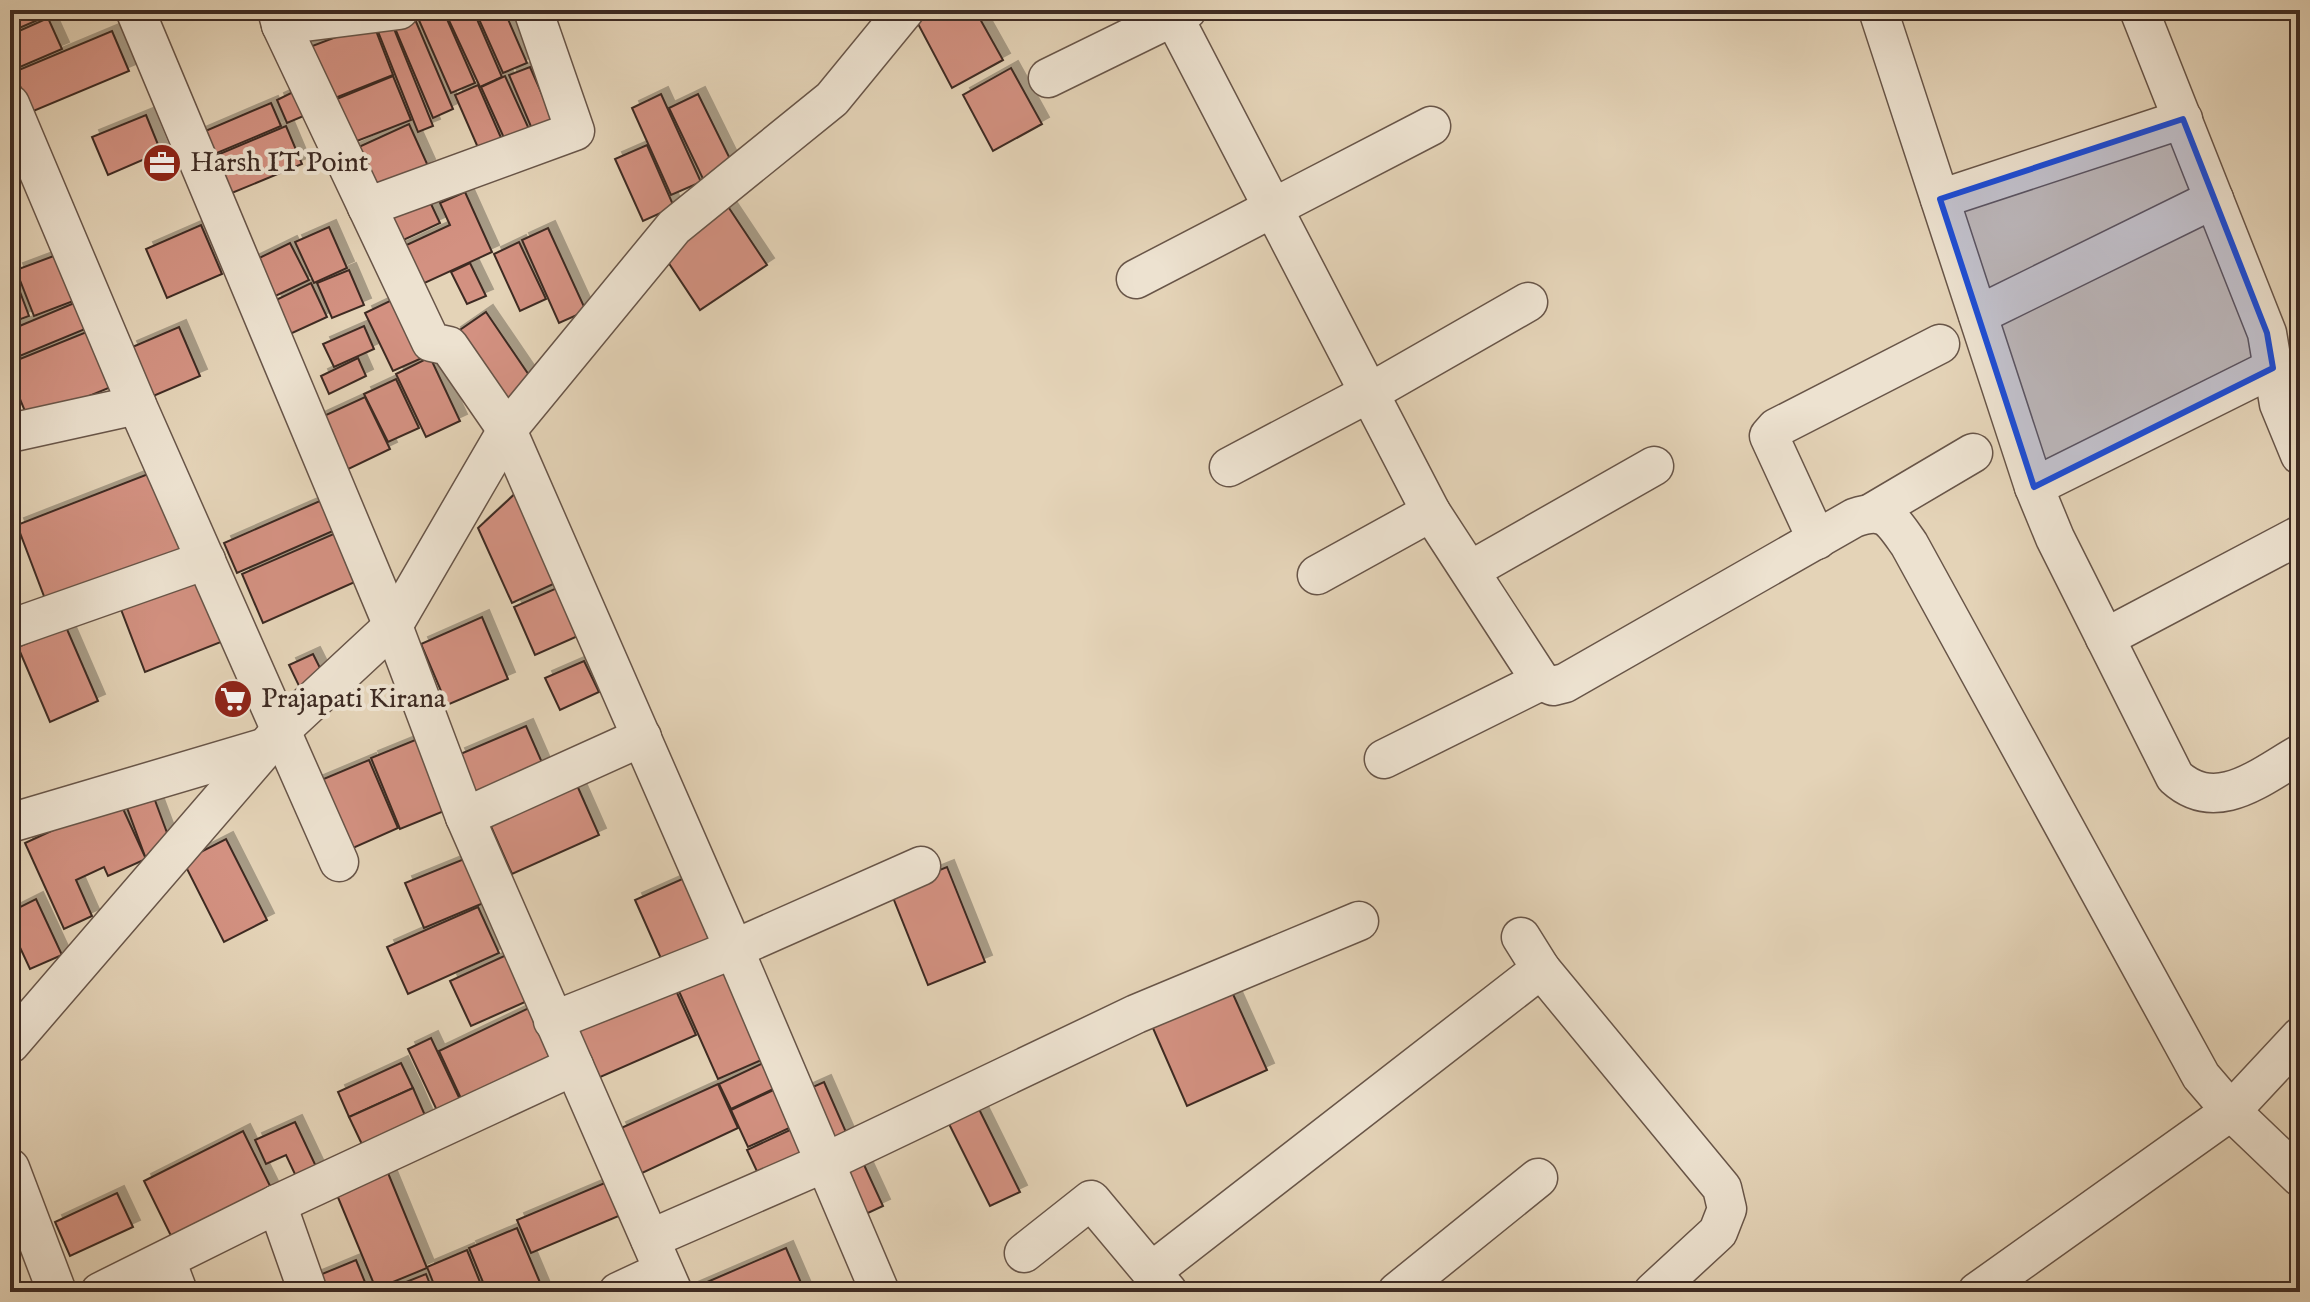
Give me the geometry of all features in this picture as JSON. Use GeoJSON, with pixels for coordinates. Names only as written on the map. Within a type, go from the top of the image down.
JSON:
{"type":"FeatureCollection","features":[{"type":"Feature","properties":{"kind":"street"},"geometry":{"type":"LineString","coordinates":[[135,10],[393,626],[465,817],[662,1267]]}},
{"type":"Feature","properties":{"kind":"street"},"geometry":{"type":"LineString","coordinates":[[399,10],[279,18],[431,342],[449,346],[507,430],[880,1292]]}},
{"type":"Feature","properties":{"kind":"street"},"geometry":{"type":"LineString","coordinates":[[367,207],[575,131],[533,10]]}},
{"type":"Feature","properties":{"kind":"street"},"geometry":{"type":"LineString","coordinates":[[10,1044],[275,738],[393,626],[507,430],[674,227],[832,99],[905,10]]}},
{"type":"Feature","properties":{"kind":"street"},"geometry":{"type":"LineString","coordinates":[[2139,10],[2267,333],[2279,404],[2300,455]]}},
{"type":"Feature","properties":{"kind":"street"},"geometry":{"type":"LineString","coordinates":[[1048,78],[1177,12],[1273,209],[1431,512],[1541,681],[1553,686],[1565,683],[1973,453]]}},
{"type":"Feature","properties":{"kind":"street"},"geometry":{"type":"LineString","coordinates":[[1892,14],[1940,199],[2034,487],[2055,538],[2175,777],[2188,789],[2210,794],[2237,789],[2300,754]]}},
{"type":"Feature","properties":{"kind":"street"},"geometry":{"type":"LineString","coordinates":[[10,104],[19,151],[206,560],[275,738],[339,862]]}},
{"type":"Feature","properties":{"kind":"street"},"geometry":{"type":"LineString","coordinates":[[1940,199],[2183,119]]}},
{"type":"Feature","properties":{"kind":"street"},"geometry":{"type":"LineString","coordinates":[[1136,279],[1431,126]]}},
{"type":"Feature","properties":{"kind":"street"},"geometry":{"type":"LineString","coordinates":[[1978,315],[2214,199]]}},
{"type":"Feature","properties":{"kind":"street"},"geometry":{"type":"LineString","coordinates":[[1229,467],[1369,393],[1528,302]]}},
{"type":"Feature","properties":{"kind":"street"},"geometry":{"type":"LineString","coordinates":[[1817,540],[1769,436],[1776,428],[1940,344]]}},
{"type":"Feature","properties":{"kind":"street"},"geometry":{"type":"LineString","coordinates":[[2034,487],[2273,368]]}},
{"type":"Feature","properties":{"kind":"street"},"geometry":{"type":"LineString","coordinates":[[10,433],[137,405]]}},
{"type":"Feature","properties":{"kind":"street"},"geometry":{"type":"LineString","coordinates":[[1471,570],[1654,466]]}},
{"type":"Feature","properties":{"kind":"street"},"geometry":{"type":"LineString","coordinates":[[1317,575],[1431,512]]}},
{"type":"Feature","properties":{"kind":"street"},"geometry":{"type":"LineString","coordinates":[[1873,512],[1890,517],[1909,544],[2201,1076],[2231,1111],[2300,1177]]}},
{"type":"Feature","properties":{"kind":"street"},"geometry":{"type":"LineString","coordinates":[[2105,638],[2300,535]]}},
{"type":"Feature","properties":{"kind":"street"},"geometry":{"type":"LineString","coordinates":[[10,629],[206,560]]}},
{"type":"Feature","properties":{"kind":"street"},"geometry":{"type":"LineString","coordinates":[[1384,759],[1541,681]]}},
{"type":"Feature","properties":{"kind":"street"},"geometry":{"type":"LineString","coordinates":[[465,817],[642,737]]}},
{"type":"Feature","properties":{"kind":"street"},"geometry":{"type":"LineString","coordinates":[[10,823],[275,738]]}},
{"type":"Feature","properties":{"kind":"street"},"geometry":{"type":"LineString","coordinates":[[553,1021],[734,949],[921,866]]}},
{"type":"Feature","properties":{"kind":"street"},"geometry":{"type":"LineString","coordinates":[[618,1292],[824,1163],[1136,1014],[1359,921]]}},
{"type":"Feature","properties":{"kind":"street"},"geometry":{"type":"LineString","coordinates":[[1521,937],[1541,969],[1722,1188],[1727,1209],[1718,1232],[1670,1287]]}},
{"type":"Feature","properties":{"kind":"street"},"geometry":{"type":"LineString","coordinates":[[1024,1253],[1091,1200],[1160,1282],[1541,969]]}},
{"type":"Feature","properties":{"kind":"street"},"geometry":{"type":"LineString","coordinates":[[1977,1292],[2231,1111],[2300,1037]]}},
{"type":"Feature","properties":{"kind":"street"},"geometry":{"type":"LineString","coordinates":[[100,1292],[172,1276],[277,1204],[574,1066]]}},
{"type":"Feature","properties":{"kind":"street"},"geometry":{"type":"LineString","coordinates":[[10,1168],[57,1292]]}},
{"type":"Feature","properties":{"kind":"street"},"geometry":{"type":"LineString","coordinates":[[1397,1292],[1538,1178]]}},
{"type":"Feature","properties":{"kind":"street"},"geometry":{"type":"LineString","coordinates":[[277,1204],[308,1292]]}},
{"type":"Feature","properties":{"kind":"highlighted area"},"geometry":{"type":"Polygon","coordinates":[[[2183,119],[2267,333],[2273,368],[2034,487],[1940,199],[2183,119]]]}},
{"type":"Feature","properties":{"kind":"building"},"geometry":{"type":"Polygon","coordinates":[[[10,10],[61,10],[10,32],[10,10]]]}},
{"type":"Feature","properties":{"kind":"building"},"geometry":{"type":"Polygon","coordinates":[[[443,10],[475,83],[451,93],[418,18],[443,10]]]}},
{"type":"Feature","properties":{"kind":"building"},"geometry":{"type":"Polygon","coordinates":[[[455,10],[473,10],[502,77],[480,87],[446,14],[455,10]]]}},
{"type":"Feature","properties":{"kind":"building"},"geometry":{"type":"Polygon","coordinates":[[[504,10],[527,63],[503,73],[478,17],[504,10]]]}},
{"type":"Feature","properties":{"kind":"building"},"geometry":{"type":"Polygon","coordinates":[[[939,10],[975,10],[1003,60],[952,88],[917,22],[939,10]]]}},
{"type":"Feature","properties":{"kind":"building"},"geometry":{"type":"Polygon","coordinates":[[[414,17],[453,109],[433,118],[394,26],[414,17]]]}},
{"type":"Feature","properties":{"kind":"building"},"geometry":{"type":"Polygon","coordinates":[[[48,18],[62,49],[13,70],[10,35],[48,18]]]}},
{"type":"Feature","properties":{"kind":"building"},"geometry":{"type":"Polygon","coordinates":[[[373,23],[393,75],[320,104],[299,51],[373,23]]]}},
{"type":"Feature","properties":{"kind":"building"},"geometry":{"type":"Polygon","coordinates":[[[392,24],[433,126],[418,132],[377,29],[392,24]]]}},
{"type":"Feature","properties":{"kind":"building"},"geometry":{"type":"Polygon","coordinates":[[[112,31],[129,71],[31,112],[14,72],[112,31]]]}},
{"type":"Feature","properties":{"kind":"building"},"geometry":{"type":"Polygon","coordinates":[[[530,67],[556,126],[535,136],[509,75],[530,67]]]}},
{"type":"Feature","properties":{"kind":"building"},"geometry":{"type":"Polygon","coordinates":[[[1011,68],[1042,124],[993,151],[963,95],[1011,68]]]}},
{"type":"Feature","properties":{"kind":"building"},"geometry":{"type":"Polygon","coordinates":[[[393,76],[411,120],[339,148],[322,105],[393,76]]]}},
{"type":"Feature","properties":{"kind":"building"},"geometry":{"type":"Polygon","coordinates":[[[505,76],[533,138],[509,149],[481,87],[505,76]]]}},
{"type":"Feature","properties":{"kind":"building"},"geometry":{"type":"Polygon","coordinates":[[[478,85],[502,140],[479,150],[455,95],[478,85]]]}},
{"type":"Feature","properties":{"kind":"building"},"geometry":{"type":"Polygon","coordinates":[[[295,91],[306,115],[287,123],[277,100],[295,91]]]}},
{"type":"Feature","properties":{"kind":"building"},"geometry":{"type":"Polygon","coordinates":[[[661,94],[701,182],[671,195],[632,108],[661,94]]]}},
{"type":"Feature","properties":{"kind":"building"},"geometry":{"type":"Polygon","coordinates":[[[698,94],[735,169],[705,183],[669,108],[698,94]]]}},
{"type":"Feature","properties":{"kind":"building"},"geometry":{"type":"Polygon","coordinates":[[[271,103],[281,126],[205,158],[196,135],[271,103]]]}},
{"type":"Feature","properties":{"kind":"building"},"geometry":{"type":"Polygon","coordinates":[[[146,115],[161,152],[108,175],[92,137],[146,115]]]}},
{"type":"Feature","properties":{"kind":"building"},"geometry":{"type":"Polygon","coordinates":[[[409,124],[428,166],[369,193],[350,151],[409,124]]]}},
{"type":"Feature","properties":{"kind":"building"},"geometry":{"type":"Polygon","coordinates":[[[286,126],[302,164],[227,195],[210,158],[286,126]]]}},
{"type":"Feature","properties":{"kind":"building"},"geometry":{"type":"Polygon","coordinates":[[[647,145],[674,207],[643,221],[615,159],[647,145]]]}},
{"type":"Feature","properties":{"kind":"building"},"geometry":{"type":"Polygon","coordinates":[[[423,187],[440,223],[397,243],[381,207],[423,187]]]}},
{"type":"Feature","properties":{"kind":"building"},"geometry":{"type":"Polygon","coordinates":[[[465,192],[492,252],[418,286],[400,248],[450,225],[440,203],[465,192]]]}},
{"type":"Feature","properties":{"kind":"building"},"geometry":{"type":"Polygon","coordinates":[[[727,205],[767,265],[700,310],[660,250],[727,205]]]}},
{"type":"Feature","properties":{"kind":"building"},"geometry":{"type":"Polygon","coordinates":[[[201,225],[222,274],[167,298],[146,249],[201,225]]]}},
{"type":"Feature","properties":{"kind":"building"},"geometry":{"type":"Polygon","coordinates":[[[329,227],[347,268],[314,283],[295,242],[329,227]]]}},
{"type":"Feature","properties":{"kind":"building"},"geometry":{"type":"Polygon","coordinates":[[[548,228],[586,311],[559,323],[522,240],[548,228]]]}},
{"type":"Feature","properties":{"kind":"building"},"geometry":{"type":"Polygon","coordinates":[[[519,242],[546,299],[520,311],[494,254],[519,242]]]}},
{"type":"Feature","properties":{"kind":"building"},"geometry":{"type":"Polygon","coordinates":[[[290,243],[309,280],[267,300],[249,263],[290,243]]]}},
{"type":"Feature","properties":{"kind":"building"},"geometry":{"type":"Polygon","coordinates":[[[59,254],[76,300],[34,316],[16,270],[59,254]]]}},
{"type":"Feature","properties":{"kind":"building"},"geometry":{"type":"Polygon","coordinates":[[[470,263],[486,296],[467,304],[451,272],[470,263]]]}},
{"type":"Feature","properties":{"kind":"building"},"geometry":{"type":"Polygon","coordinates":[[[10,265],[29,316],[10,323],[10,265]]]}},
{"type":"Feature","properties":{"kind":"building"},"geometry":{"type":"Polygon","coordinates":[[[349,270],[364,305],[332,318],[317,283],[349,270]]]}},
{"type":"Feature","properties":{"kind":"building"},"geometry":{"type":"Polygon","coordinates":[[[311,283],[327,317],[290,334],[274,301],[311,283]]]}},
{"type":"Feature","properties":{"kind":"building"},"geometry":{"type":"Polygon","coordinates":[[[394,299],[422,358],[393,371],[365,313],[394,299]]]}},
{"type":"Feature","properties":{"kind":"building"},"geometry":{"type":"Polygon","coordinates":[[[79,301],[90,327],[10,360],[10,330],[79,301]]]}},
{"type":"Feature","properties":{"kind":"building"},"geometry":{"type":"Polygon","coordinates":[[[486,312],[533,381],[500,403],[454,334],[486,312]]]}},
{"type":"Feature","properties":{"kind":"building"},"geometry":{"type":"Polygon","coordinates":[[[364,326],[374,349],[334,367],[323,344],[364,326]]]}},
{"type":"Feature","properties":{"kind":"building"},"geometry":{"type":"Polygon","coordinates":[[[179,327],[200,376],[151,397],[130,348],[179,327]]]}},
{"type":"Feature","properties":{"kind":"building"},"geometry":{"type":"Polygon","coordinates":[[[89,331],[111,387],[29,421],[10,375],[10,363],[89,331]]]}},
{"type":"Feature","properties":{"kind":"building"},"geometry":{"type":"Polygon","coordinates":[[[430,357],[460,421],[426,437],[396,374],[430,357]]]}},
{"type":"Feature","properties":{"kind":"building"},"geometry":{"type":"Polygon","coordinates":[[[358,358],[366,376],[329,394],[321,376],[358,358]]]}},
{"type":"Feature","properties":{"kind":"building"},"geometry":{"type":"Polygon","coordinates":[[[396,379],[419,428],[388,442],[364,394],[396,379]]]}},
{"type":"Feature","properties":{"kind":"building"},"geometry":{"type":"Polygon","coordinates":[[[365,397],[390,449],[338,474],[313,421],[365,397]]]}},
{"type":"Feature","properties":{"kind":"building"},"geometry":{"type":"Polygon","coordinates":[[[161,469],[195,555],[50,612],[17,525],[161,469]]]}},
{"type":"Feature","properties":{"kind":"building"},"geometry":{"type":"Polygon","coordinates":[[[520,489],[562,580],[512,603],[478,528],[520,489]]]}},
{"type":"Feature","properties":{"kind":"building"},"geometry":{"type":"Polygon","coordinates":[[[329,497],[342,527],[237,573],[224,543],[329,497]]]}},
{"type":"Feature","properties":{"kind":"building"},"geometry":{"type":"Polygon","coordinates":[[[345,529],[366,577],[263,623],[242,574],[345,529]]]}},
{"type":"Feature","properties":{"kind":"building"},"geometry":{"type":"Polygon","coordinates":[[[198,567],[226,640],[145,672],[117,599],[198,567]]]}},
{"type":"Feature","properties":{"kind":"building"},"geometry":{"type":"Polygon","coordinates":[[[566,584],[587,632],[535,655],[514,607],[566,584]]]}},
{"type":"Feature","properties":{"kind":"building"},"geometry":{"type":"Polygon","coordinates":[[[482,617],[508,679],[447,705],[421,644],[482,617]]]}},
{"type":"Feature","properties":{"kind":"building"},"geometry":{"type":"Polygon","coordinates":[[[66,627],[98,701],[50,722],[18,647],[66,627]]]}},
{"type":"Feature","properties":{"kind":"building"},"geometry":{"type":"Polygon","coordinates":[[[313,654],[324,676],[300,688],[289,665],[313,654]]]}},
{"type":"Feature","properties":{"kind":"building"},"geometry":{"type":"Polygon","coordinates":[[[584,661],[599,692],[560,710],[545,678],[584,661]]]}},
{"type":"Feature","properties":{"kind":"building"},"geometry":{"type":"Polygon","coordinates":[[[526,726],[547,774],[479,803],[458,755],[526,726]]]}},
{"type":"Feature","properties":{"kind":"building"},"geometry":{"type":"Polygon","coordinates":[[[425,736],[454,807],[400,829],[371,758],[425,736]]]}},
{"type":"Feature","properties":{"kind":"building"},"geometry":{"type":"Polygon","coordinates":[[[369,760],[398,828],[344,852],[314,783],[369,760]]]}},
{"type":"Feature","properties":{"kind":"building"},"geometry":{"type":"Polygon","coordinates":[[[576,783],[599,835],[512,874],[489,822],[576,783]]]}},
{"type":"Feature","properties":{"kind":"building"},"geometry":{"type":"Polygon","coordinates":[[[153,795],[173,849],[146,859],[126,805],[153,795]]]}},
{"type":"Feature","properties":{"kind":"building"},"geometry":{"type":"Polygon","coordinates":[[[119,800],[146,859],[108,876],[104,867],[76,880],[92,916],[64,929],[25,843],[119,800]]]}},
{"type":"Feature","properties":{"kind":"building"},"geometry":{"type":"Polygon","coordinates":[[[226,839],[267,920],[224,942],[183,861],[226,839]]]}},
{"type":"Feature","properties":{"kind":"building"},"geometry":{"type":"Polygon","coordinates":[[[474,855],[493,899],[424,928],[405,883],[474,855]]]}},
{"type":"Feature","properties":{"kind":"building"},"geometry":{"type":"Polygon","coordinates":[[[947,867],[985,962],[928,985],[890,890],[947,867]]]}},
{"type":"Feature","properties":{"kind":"building"},"geometry":{"type":"Polygon","coordinates":[[[698,872],[730,944],[667,972],[635,900],[698,872]]]}},
{"type":"Feature","properties":{"kind":"building"},"geometry":{"type":"Polygon","coordinates":[[[36,899],[62,955],[30,969],[10,926],[10,912],[36,899]]]}},
{"type":"Feature","properties":{"kind":"building"},"geometry":{"type":"Polygon","coordinates":[[[478,907],[499,953],[408,994],[387,947],[478,907]]]}},
{"type":"Feature","properties":{"kind":"building"},"geometry":{"type":"Polygon","coordinates":[[[513,952],[534,998],[471,1026],[450,981],[513,952]]]}},
{"type":"Feature","properties":{"kind":"building"},"geometry":{"type":"Polygon","coordinates":[[[728,955],[773,1055],[718,1079],[674,980],[728,955]]]}},
{"type":"Feature","properties":{"kind":"building"},"geometry":{"type":"Polygon","coordinates":[[[1228,983],[1267,1070],[1187,1106],[1149,1019],[1228,983]]]}},
{"type":"Feature","properties":{"kind":"building"},"geometry":{"type":"Polygon","coordinates":[[[673,984],[696,1035],[598,1078],[575,1027],[673,984]]]}},
{"type":"Feature","properties":{"kind":"building"},"geometry":{"type":"Polygon","coordinates":[[[533,1006],[559,1060],[464,1105],[439,1051],[533,1006]]]}},
{"type":"Feature","properties":{"kind":"building"},"geometry":{"type":"Polygon","coordinates":[[[431,1038],[464,1108],[441,1119],[408,1049],[431,1038]]]}},
{"type":"Feature","properties":{"kind":"building"},"geometry":{"type":"Polygon","coordinates":[[[774,1058],[786,1083],[731,1109],[719,1084],[774,1058]]]}},
{"type":"Feature","properties":{"kind":"building"},"geometry":{"type":"Polygon","coordinates":[[[401,1063],[413,1088],[349,1117],[338,1092],[401,1063]]]}},
{"type":"Feature","properties":{"kind":"building"},"geometry":{"type":"Polygon","coordinates":[[[824,1082],[849,1139],[822,1151],[797,1094],[824,1082]]]}},
{"type":"Feature","properties":{"kind":"building"},"geometry":{"type":"Polygon","coordinates":[[[718,1084],[738,1128],[640,1174],[619,1129],[718,1084]]]}},
{"type":"Feature","properties":{"kind":"building"},"geometry":{"type":"Polygon","coordinates":[[[782,1086],[800,1123],[748,1147],[731,1110],[782,1086]]]}},
{"type":"Feature","properties":{"kind":"building"},"geometry":{"type":"Polygon","coordinates":[[[413,1088],[431,1129],[368,1157],[349,1117],[413,1088]]]}},
{"type":"Feature","properties":{"kind":"building"},"geometry":{"type":"Polygon","coordinates":[[[976,1103],[1020,1192],[990,1206],[946,1118],[976,1103]]]}},
{"type":"Feature","properties":{"kind":"building"},"geometry":{"type":"Polygon","coordinates":[[[295,1122],[321,1177],[301,1187],[286,1155],[266,1164],[255,1140],[295,1122]]]}},
{"type":"Feature","properties":{"kind":"building"},"geometry":{"type":"Polygon","coordinates":[[[803,1124],[817,1154],[761,1180],[747,1150],[803,1124]]]}},
{"type":"Feature","properties":{"kind":"building"},"geometry":{"type":"Polygon","coordinates":[[[243,1131],[275,1196],[176,1246],[144,1181],[243,1131]]]}},
{"type":"Feature","properties":{"kind":"building"},"geometry":{"type":"Polygon","coordinates":[[[859,1154],[883,1206],[855,1219],[831,1167],[859,1154]]]}},
{"type":"Feature","properties":{"kind":"building"},"geometry":{"type":"Polygon","coordinates":[[[388,1173],[427,1268],[376,1289],[337,1195],[388,1173]]]}},
{"type":"Feature","properties":{"kind":"building"},"geometry":{"type":"Polygon","coordinates":[[[607,1182],[621,1215],[531,1253],[517,1220],[607,1182]]]}},
{"type":"Feature","properties":{"kind":"building"},"geometry":{"type":"Polygon","coordinates":[[[117,1193],[133,1227],[70,1256],[55,1222],[117,1193]]]}},
{"type":"Feature","properties":{"kind":"building"},"geometry":{"type":"Polygon","coordinates":[[[517,1228],[544,1292],[487,1292],[469,1248],[517,1228]]]}},
{"type":"Feature","properties":{"kind":"building"},"geometry":{"type":"Polygon","coordinates":[[[786,1248],[805,1292],[684,1292],[786,1248]]]}},
{"type":"Feature","properties":{"kind":"building"},"geometry":{"type":"Polygon","coordinates":[[[467,1250],[484,1292],[437,1292],[427,1267],[467,1250]]]}},
{"type":"Feature","properties":{"kind":"building"},"geometry":{"type":"Polygon","coordinates":[[[356,1260],[369,1292],[315,1292],[310,1279],[356,1260]]]}},
{"type":"Feature","properties":{"kind":"building"},"geometry":{"type":"Polygon","coordinates":[[[426,1274],[433,1292],[381,1292],[426,1274]]]}},
{"type":"Feature","properties":{"kind":"place","name":"Harsh IT Point"},"geometry":{"type":"Point","coordinates":[162,163]}},
{"type":"Feature","properties":{"kind":"place","name":"Prajapati Kirana"},"geometry":{"type":"Point","coordinates":[233,699]}}]}
